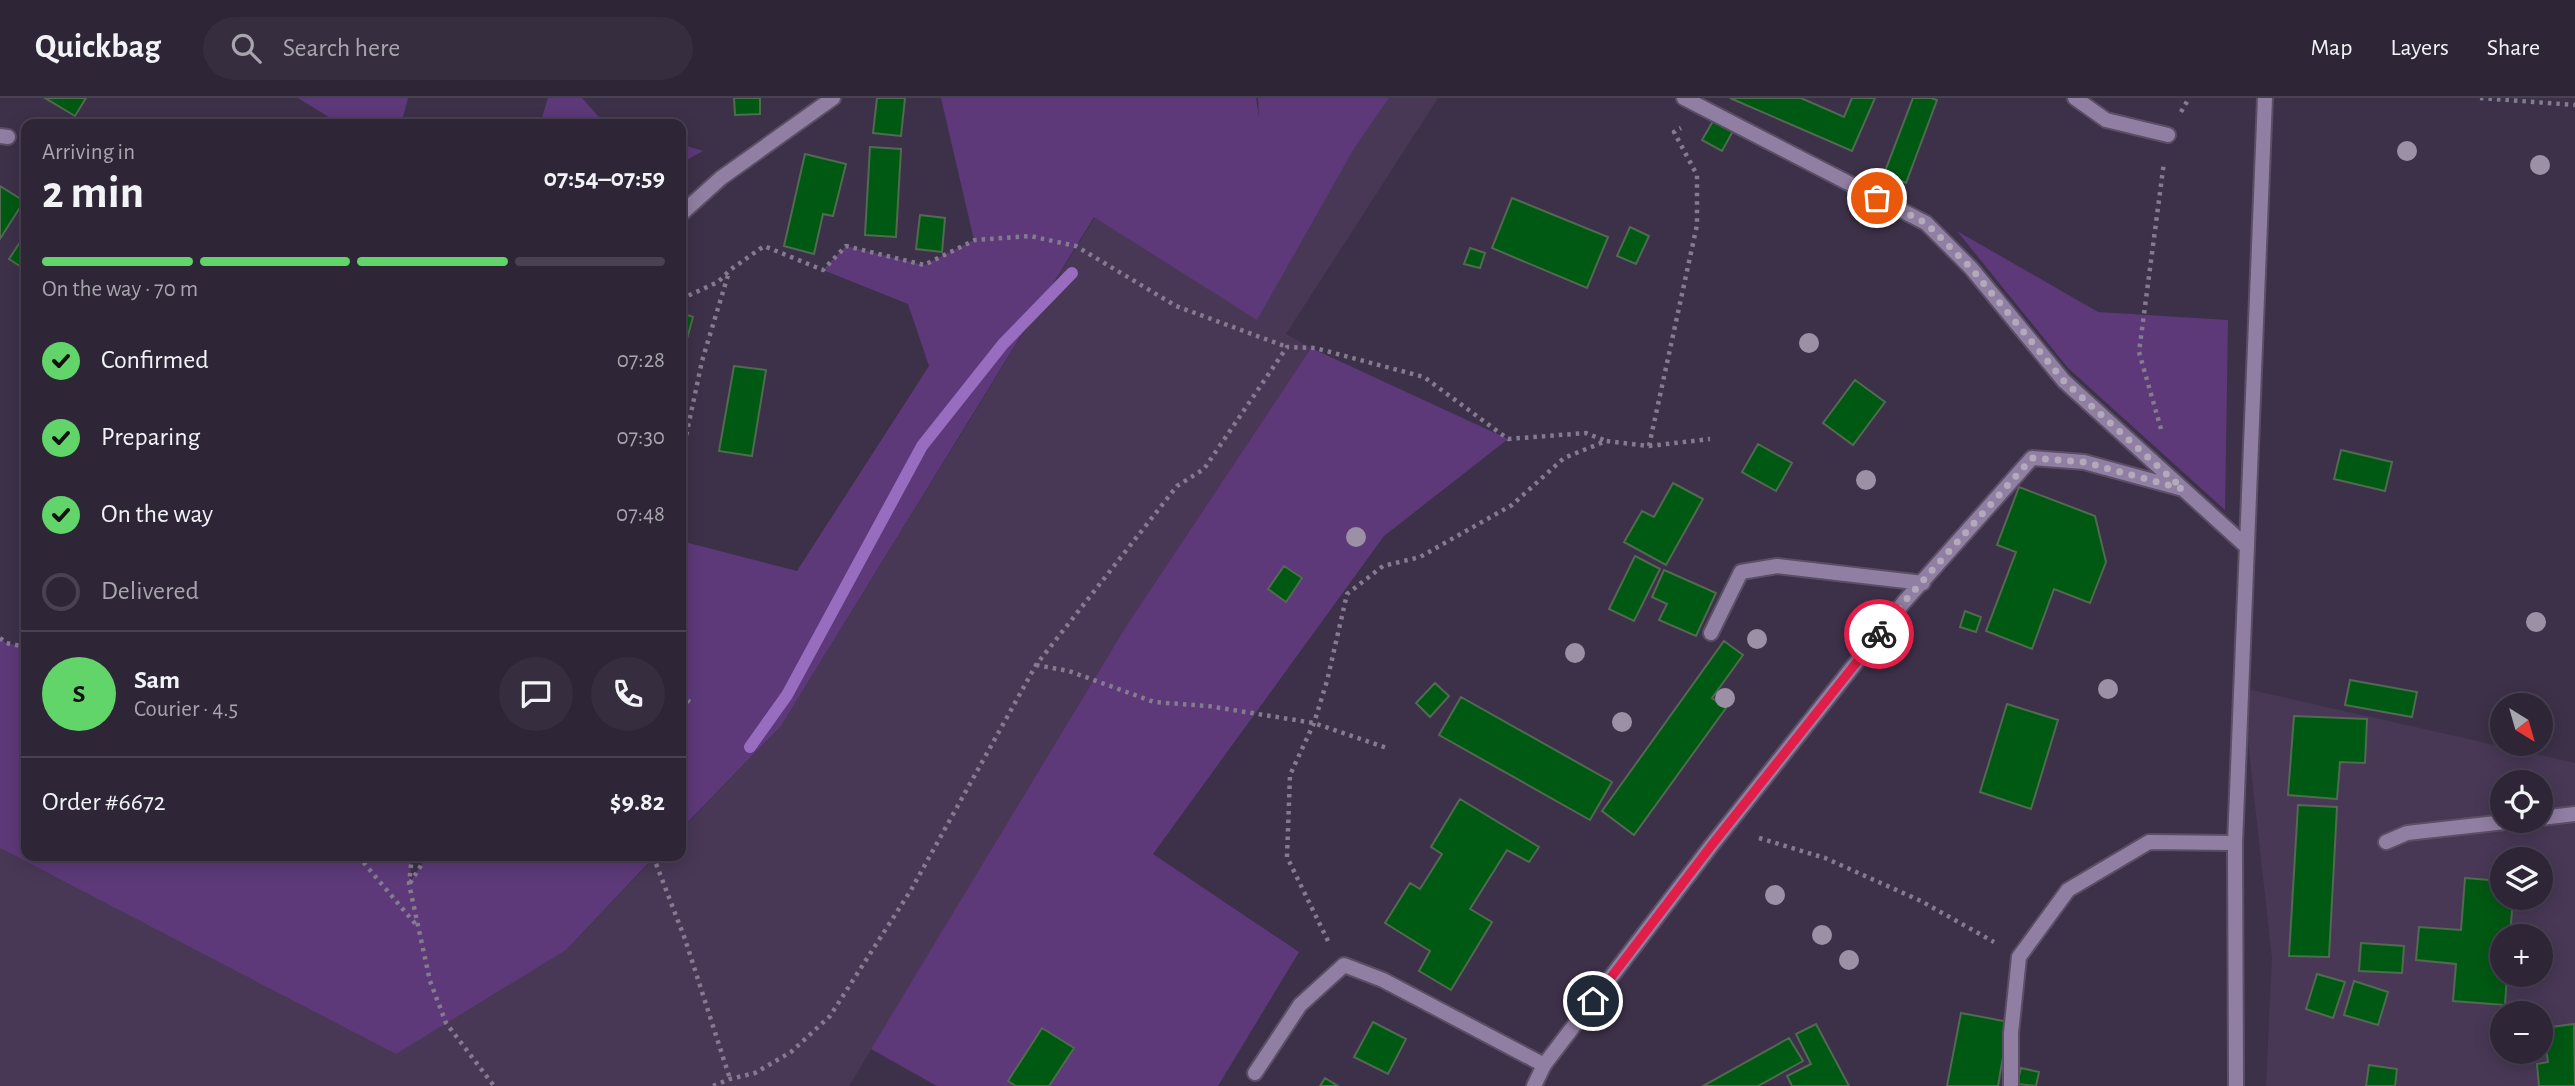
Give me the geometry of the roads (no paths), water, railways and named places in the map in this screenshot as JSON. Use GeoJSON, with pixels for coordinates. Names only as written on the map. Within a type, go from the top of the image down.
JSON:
{"type":"FeatureCollection","features":[{"type":"Feature","properties":{"kind":"street"},"geometry":{"type":"LineString","coordinates":[[686,210],[721,178],[833,98]]}},
{"type":"Feature","properties":{"kind":"street"},"geometry":{"type":"LineString","coordinates":[[1684,98],[1926,223],[1971,268],[2064,381],[2246,547]]}},
{"type":"Feature","properties":{"kind":"street"},"geometry":{"type":"LineString","coordinates":[[2075,98],[2106,120],[2168,135]]}},
{"type":"Feature","properties":{"kind":"street"},"geometry":{"type":"LineString","coordinates":[[2236,1086],[2235,843],[2265,98]]}},
{"type":"Feature","properties":{"kind":"street"},"geometry":{"type":"LineString","coordinates":[[1534,1086],[1544,1065],[1720,835],[1904,602],[2032,458],[2084,462],[2183,489]]}},
{"type":"Feature","properties":{"kind":"street"},"geometry":{"type":"LineString","coordinates":[[1711,633],[1741,572],[1777,566],[1923,583]]}},
{"type":"Feature","properties":{"kind":"street"},"geometry":{"type":"LineString","coordinates":[[2553,817],[2575,814]]}},
{"type":"Feature","properties":{"kind":"street"},"geometry":{"type":"LineString","coordinates":[[2386,842],[2407,833],[2490,824]]}},
{"type":"Feature","properties":{"kind":"street"},"geometry":{"type":"LineString","coordinates":[[2011,1086],[2011,1033],[2019,957],[2068,890],[2148,842],[2235,843]]}},
{"type":"Feature","properties":{"kind":"street"},"geometry":{"type":"LineString","coordinates":[[1255,1073],[1300,1006],[1344,964],[1383,980],[1544,1065]]}},
{"type":"Feature","properties":{"kind":"waterway"},"geometry":{"type":"LineString","coordinates":[[750,747],[787,695],[922,446],[1003,344],[1072,273]]}}]}
